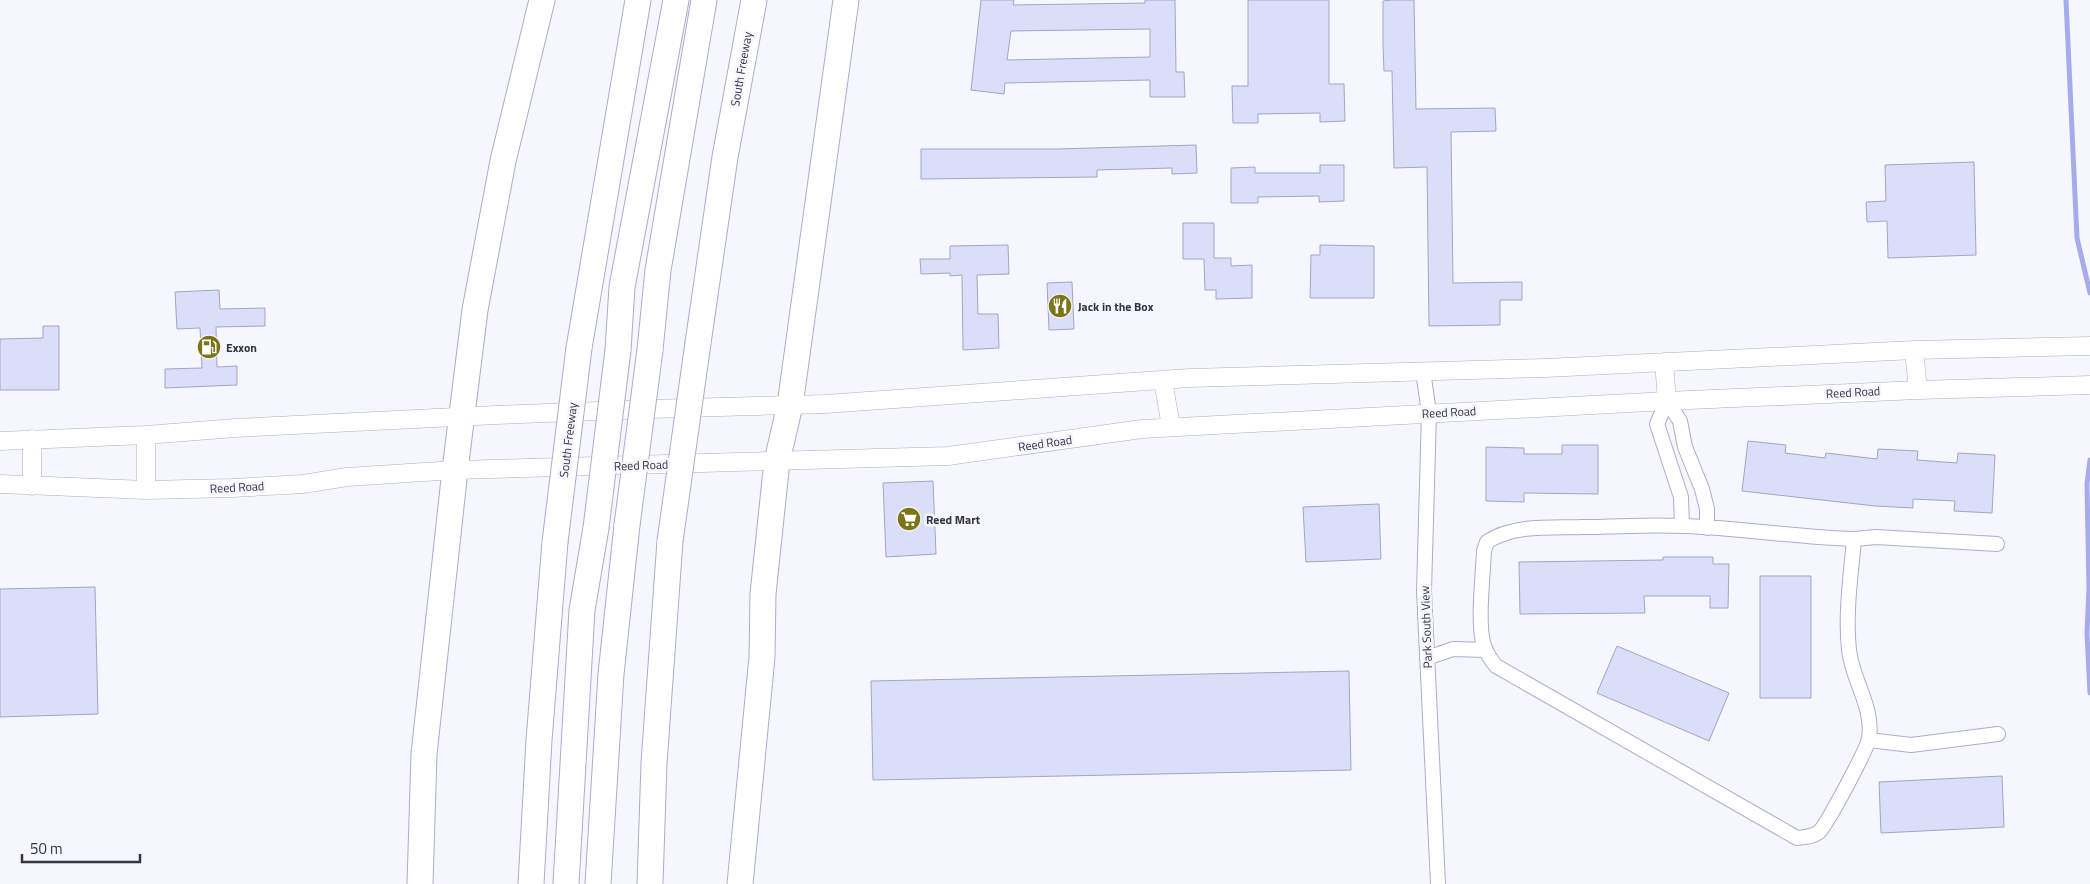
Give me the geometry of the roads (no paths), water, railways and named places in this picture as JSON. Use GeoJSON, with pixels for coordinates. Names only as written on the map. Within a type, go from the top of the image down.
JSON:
{"type":"FeatureCollection","features":[{"type":"Feature","properties":{"kind":"highway"},"geometry":{"type":"LineString","coordinates":[[420,884],[424,754],[455,470],[476,310],[503,160],[542,0]]}},
{"type":"Feature","properties":{"kind":"highway","name":"South Freeway"},"geometry":{"type":"LineString","coordinates":[[531,884],[538,740],[555,542],[579,348],[638,0]]}},
{"type":"Feature","properties":{"kind":"highway"},"geometry":{"type":"LineString","coordinates":[[566,884],[582,610],[596,528],[618,350],[622,287],[676,0]]}},
{"type":"Feature","properties":{"kind":"highway"},"geometry":{"type":"LineString","coordinates":[[598,884],[611,674],[627,525],[650,350],[658,270],[704,0]]}},
{"type":"Feature","properties":{"kind":"highway","name":"South Freeway"},"geometry":{"type":"LineString","coordinates":[[650,884],[654,762],[670,541],[725,157],[754,0]]}},
{"type":"Feature","properties":{"kind":"highway"},"geometry":{"type":"LineString","coordinates":[[740,884],[762,657],[763,594],[776,461],[790,405],[846,0]]}},
{"type":"Feature","properties":{"kind":"street"},"geometry":{"type":"LineString","coordinates":[[0,441],[146,435],[235,428],[463,417],[825,404],[1163,380],[1664,362],[1914,350],[2090,346]]}},
{"type":"Feature","properties":{"kind":"street"},"geometry":{"type":"LineString","coordinates":[[1914,350],[1918,390]]}},
{"type":"Feature","properties":{"kind":"street"},"geometry":{"type":"LineString","coordinates":[[1664,362],[1667,401],[1657,424],[1681,497],[1682,526]]}},
{"type":"Feature","properties":{"kind":"street","name":"Park South View"},"geometry":{"type":"LineString","coordinates":[[1423,371],[1429,413],[1424,591],[1438,884]]}},
{"type":"Feature","properties":{"kind":"street"},"geometry":{"type":"LineString","coordinates":[[1163,380],[1171,427]]}},
{"type":"Feature","properties":{"kind":"street","name":"Reed Road"},"geometry":{"type":"LineString","coordinates":[[0,484],[146,490],[232,488],[303,484],[347,477],[455,470],[948,456],[1142,429],[1171,427],[1667,401],[1918,390],[2090,385]]}},
{"type":"Feature","properties":{"kind":"street"},"geometry":{"type":"LineString","coordinates":[[1667,401],[1680,421],[1685,447],[1702,489],[1707,509],[1707,528]]}},
{"type":"Feature","properties":{"kind":"street"},"geometry":{"type":"LineString","coordinates":[[146,435],[146,490]]}},
{"type":"Feature","properties":{"kind":"street"},"geometry":{"type":"LineString","coordinates":[[32,439],[32,486]]}},
{"type":"Feature","properties":{"kind":"street"},"geometry":{"type":"LineString","coordinates":[[1854,539],[1848,612],[1848,651],[1869,716],[1869,740],[1830,816],[1819,831],[1808,837],[1797,838],[1496,666],[1486,650],[1481,630],[1484,551],[1487,542],[1496,535],[1556,528],[1682,526],[1814,538],[1876,538],[1997,544]]}},
{"type":"Feature","properties":{"kind":"street"},"geometry":{"type":"LineString","coordinates":[[1427,658],[1453,649],[1486,650]]}},
{"type":"Feature","properties":{"kind":"street"},"geometry":{"type":"LineString","coordinates":[[1869,740],[1910,745],[1998,734]]}},
{"type":"Feature","properties":{"kind":"waterway"},"geometry":{"type":"LineString","coordinates":[[2066,0],[2077,238],[2090,293]]}},
{"type":"Feature","properties":{"kind":"waterway"},"geometry":{"type":"LineString","coordinates":[[2090,460],[2087,484],[2089,588],[2087,633],[2090,693]]}},
{"type":"Feature","properties":{"kind":"place","name":"Jack in the Box"},"geometry":{"type":"Point","coordinates":[1060,306]}},
{"type":"Feature","properties":{"kind":"place","name":"Exxon"},"geometry":{"type":"Point","coordinates":[209,347]}},
{"type":"Feature","properties":{"kind":"place","name":"Reed Mart"},"geometry":{"type":"Point","coordinates":[909,519]}}]}
